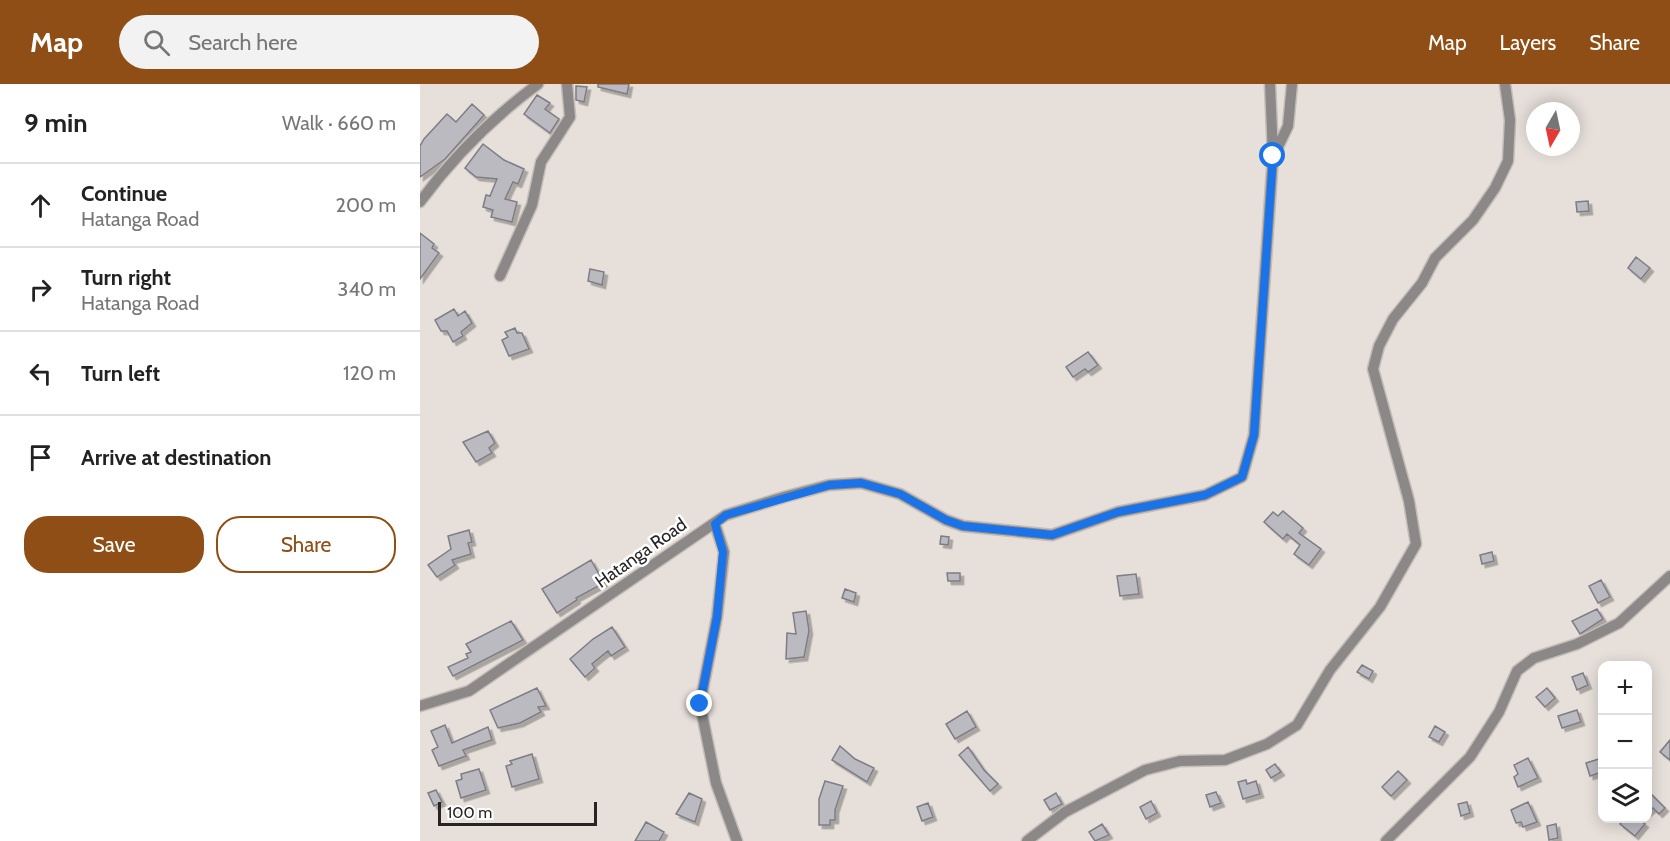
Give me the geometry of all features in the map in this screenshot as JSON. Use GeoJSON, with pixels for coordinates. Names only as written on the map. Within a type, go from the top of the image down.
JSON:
{"type":"FeatureCollection","features":[{"type":"Feature","properties":{"kind":"street"},"geometry":{"type":"LineString","coordinates":[[420,202],[447,166],[499,112],[538,84]]}},
{"type":"Feature","properties":{"kind":"street"},"geometry":{"type":"LineString","coordinates":[[500,276],[531,205],[541,162],[570,117],[567,84]]}},
{"type":"Feature","properties":{"kind":"street","name":"Hatanga Road"},"geometry":{"type":"LineString","coordinates":[[420,706],[469,691],[726,515],[784,497],[830,485],[861,483],[900,494],[946,520],[963,526],[1052,535],[1118,512],[1205,495],[1242,477],[1254,435],[1273,156],[1270,84]]}},
{"type":"Feature","properties":{"kind":"street"},"geometry":{"type":"LineString","coordinates":[[1273,156],[1288,126],[1292,84]]}},
{"type":"Feature","properties":{"kind":"street"},"geometry":{"type":"LineString","coordinates":[[1027,841],[1065,812],[1145,770],[1180,761],[1225,760],[1267,744],[1297,725],[1330,669],[1380,607],[1416,544],[1409,501],[1374,369],[1379,346],[1393,319],[1422,283],[1435,258],[1473,220],[1508,161],[1510,120],[1504,84]]}},
{"type":"Feature","properties":{"kind":"street"},"geometry":{"type":"LineString","coordinates":[[715,524],[723,552],[723,563],[717,617],[700,704],[716,783],[737,841]]}},
{"type":"Feature","properties":{"kind":"street"},"geometry":{"type":"LineString","coordinates":[[1386,841],[1470,757],[1498,712],[1517,671],[1534,658],[1577,644],[1619,623],[1670,576]]}},
{"type":"Feature","properties":{"kind":"building"},"geometry":{"type":"Polygon","coordinates":[[[598,84],[629,84],[627,94],[598,87],[598,84]]]}},
{"type":"Feature","properties":{"kind":"building"},"geometry":{"type":"Polygon","coordinates":[[[576,86],[587,87],[584,102],[576,100],[576,86]]]}},
{"type":"Feature","properties":{"kind":"building"},"geometry":{"type":"Polygon","coordinates":[[[537,95],[550,103],[545,109],[559,119],[550,133],[524,114],[537,95]]]}},
{"type":"Feature","properties":{"kind":"building"},"geometry":{"type":"Polygon","coordinates":[[[472,104],[484,115],[445,159],[420,177],[420,146],[424,139],[447,114],[456,122],[472,104]]]}},
{"type":"Feature","properties":{"kind":"building"},"geometry":{"type":"Polygon","coordinates":[[[483,144],[504,160],[524,169],[518,184],[513,182],[505,199],[517,202],[512,222],[491,217],[493,210],[483,207],[486,195],[490,196],[497,179],[476,177],[465,168],[483,144]]]}},
{"type":"Feature","properties":{"kind":"building"},"geometry":{"type":"Polygon","coordinates":[[[1588,201],[1589,211],[1577,212],[1576,202],[1588,201]]]}},
{"type":"Feature","properties":{"kind":"building"},"geometry":{"type":"Polygon","coordinates":[[[420,233],[434,244],[432,248],[439,253],[420,279],[420,233]]]}},
{"type":"Feature","properties":{"kind":"building"},"geometry":{"type":"Polygon","coordinates":[[[1636,257],[1650,268],[1641,279],[1628,268],[1636,257]]]}},
{"type":"Feature","properties":{"kind":"building"},"geometry":{"type":"Polygon","coordinates":[[[590,269],[604,272],[602,285],[588,281],[590,269]]]}},
{"type":"Feature","properties":{"kind":"building"},"geometry":{"type":"Polygon","coordinates":[[[454,309],[458,316],[465,311],[472,323],[461,332],[463,336],[453,342],[447,331],[441,331],[435,320],[454,309]]]}},
{"type":"Feature","properties":{"kind":"building"},"geometry":{"type":"Polygon","coordinates":[[[515,328],[517,333],[522,333],[529,349],[509,356],[502,340],[508,337],[505,332],[515,328]]]}},
{"type":"Feature","properties":{"kind":"building"},"geometry":{"type":"Polygon","coordinates":[[[1088,352],[1098,365],[1088,372],[1085,369],[1073,377],[1066,367],[1088,352]]]}},
{"type":"Feature","properties":{"kind":"building"},"geometry":{"type":"Polygon","coordinates":[[[488,431],[495,443],[489,448],[492,453],[476,462],[463,442],[488,431]]]}},
{"type":"Feature","properties":{"kind":"building"},"geometry":{"type":"Polygon","coordinates":[[[1283,511],[1303,528],[1299,533],[1321,549],[1309,565],[1294,554],[1300,545],[1287,534],[1283,539],[1264,522],[1273,512],[1278,516],[1283,511]]]}},
{"type":"Feature","properties":{"kind":"building"},"geometry":{"type":"Polygon","coordinates":[[[469,530],[472,542],[468,543],[471,554],[452,560],[455,565],[437,577],[428,565],[451,549],[448,536],[469,530]]]}},
{"type":"Feature","properties":{"kind":"building"},"geometry":{"type":"Polygon","coordinates":[[[941,536],[949,537],[948,545],[940,544],[941,536]]]}},
{"type":"Feature","properties":{"kind":"building"},"geometry":{"type":"Polygon","coordinates":[[[1492,552],[1494,561],[1482,564],[1480,555],[1492,552]]]}},
{"type":"Feature","properties":{"kind":"building"},"geometry":{"type":"Polygon","coordinates":[[[591,560],[604,583],[576,598],[577,600],[557,613],[542,589],[591,560]]]}},
{"type":"Feature","properties":{"kind":"building"},"geometry":{"type":"Polygon","coordinates":[[[947,573],[960,573],[960,581],[948,581],[947,573]]]}},
{"type":"Feature","properties":{"kind":"building"},"geometry":{"type":"Polygon","coordinates":[[[1136,574],[1139,594],[1120,596],[1117,576],[1136,574]]]}},
{"type":"Feature","properties":{"kind":"building"},"geometry":{"type":"Polygon","coordinates":[[[1601,580],[1610,597],[1598,603],[1589,586],[1601,580]]]}},
{"type":"Feature","properties":{"kind":"building"},"geometry":{"type":"Polygon","coordinates":[[[845,589],[856,593],[854,602],[842,598],[845,589]]]}},
{"type":"Feature","properties":{"kind":"building"},"geometry":{"type":"Polygon","coordinates":[[[1597,609],[1603,619],[1580,634],[1572,621],[1597,609]]]}},
{"type":"Feature","properties":{"kind":"building"},"geometry":{"type":"Polygon","coordinates":[[[806,611],[809,631],[804,657],[786,659],[787,633],[796,634],[793,613],[806,611]]]}},
{"type":"Feature","properties":{"kind":"building"},"geometry":{"type":"Polygon","coordinates":[[[511,621],[523,640],[453,676],[448,667],[468,658],[466,654],[471,652],[466,644],[511,621]]]}},
{"type":"Feature","properties":{"kind":"building"},"geometry":{"type":"Polygon","coordinates":[[[612,627],[625,647],[611,656],[608,651],[592,664],[595,668],[585,677],[570,659],[593,639],[612,627]]]}},
{"type":"Feature","properties":{"kind":"building"},"geometry":{"type":"Polygon","coordinates":[[[1362,665],[1373,671],[1369,679],[1357,672],[1362,665]]]}},
{"type":"Feature","properties":{"kind":"building"},"geometry":{"type":"Polygon","coordinates":[[[1583,673],[1588,685],[1577,690],[1572,677],[1583,673]]]}},
{"type":"Feature","properties":{"kind":"building"},"geometry":{"type":"Polygon","coordinates":[[[537,688],[546,706],[538,707],[541,712],[520,723],[498,728],[490,710],[537,688]]]}},
{"type":"Feature","properties":{"kind":"building"},"geometry":{"type":"Polygon","coordinates":[[[1547,688],[1555,698],[1545,707],[1536,697],[1547,688]]]}},
{"type":"Feature","properties":{"kind":"building"},"geometry":{"type":"Polygon","coordinates":[[[1577,710],[1581,722],[1562,728],[1558,716],[1577,710]]]}},
{"type":"Feature","properties":{"kind":"building"},"geometry":{"type":"Polygon","coordinates":[[[967,711],[976,727],[955,739],[946,724],[967,711]]]}},
{"type":"Feature","properties":{"kind":"building"},"geometry":{"type":"Polygon","coordinates":[[[445,725],[452,743],[488,727],[492,740],[463,750],[466,756],[439,766],[432,750],[438,747],[431,731],[445,725]]]}},
{"type":"Feature","properties":{"kind":"building"},"geometry":{"type":"Polygon","coordinates":[[[1435,726],[1445,732],[1439,742],[1429,737],[1435,726]]]}},
{"type":"Feature","properties":{"kind":"building"},"geometry":{"type":"Polygon","coordinates":[[[1670,740],[1670,760],[1660,752],[1670,740]]]}},
{"type":"Feature","properties":{"kind":"building"},"geometry":{"type":"Polygon","coordinates":[[[840,746],[855,759],[874,768],[867,782],[832,760],[840,746]]]}},
{"type":"Feature","properties":{"kind":"building"},"geometry":{"type":"Polygon","coordinates":[[[968,747],[984,770],[998,784],[990,791],[959,755],[968,747]]]}},
{"type":"Feature","properties":{"kind":"building"},"geometry":{"type":"Polygon","coordinates":[[[532,754],[539,779],[512,787],[506,766],[512,764],[510,761],[532,754]]]}},
{"type":"Feature","properties":{"kind":"building"},"geometry":{"type":"Polygon","coordinates":[[[1528,758],[1538,778],[1518,787],[1514,777],[1518,774],[1514,765],[1528,758]]]}},
{"type":"Feature","properties":{"kind":"building"},"geometry":{"type":"Polygon","coordinates":[[[1598,759],[1598,773],[1590,776],[1586,763],[1598,759]]]}},
{"type":"Feature","properties":{"kind":"building"},"geometry":{"type":"Polygon","coordinates":[[[1275,764],[1281,772],[1271,778],[1266,770],[1275,764]]]}},
{"type":"Feature","properties":{"kind":"building"},"geometry":{"type":"Polygon","coordinates":[[[479,769],[486,790],[461,798],[456,781],[462,779],[461,774],[479,769]]]}},
{"type":"Feature","properties":{"kind":"building"},"geometry":{"type":"Polygon","coordinates":[[[1398,771],[1407,780],[1391,796],[1382,787],[1398,771]]]}},
{"type":"Feature","properties":{"kind":"building"},"geometry":{"type":"Polygon","coordinates":[[[1246,780],[1247,784],[1256,781],[1260,794],[1243,799],[1238,782],[1246,780]]]}},
{"type":"Feature","properties":{"kind":"building"},"geometry":{"type":"Polygon","coordinates":[[[825,781],[843,786],[835,810],[835,820],[830,820],[830,825],[819,825],[819,799],[825,781]]]}},
{"type":"Feature","properties":{"kind":"building"},"geometry":{"type":"Polygon","coordinates":[[[436,790],[442,802],[434,806],[428,793],[436,790]]]}},
{"type":"Feature","properties":{"kind":"building"},"geometry":{"type":"Polygon","coordinates":[[[1216,792],[1221,803],[1210,807],[1206,795],[1216,792]]]}},
{"type":"Feature","properties":{"kind":"building"},"geometry":{"type":"Polygon","coordinates":[[[689,793],[702,799],[695,822],[676,814],[689,793]]]}},
{"type":"Feature","properties":{"kind":"building"},"geometry":{"type":"Polygon","coordinates":[[[1056,793],[1062,804],[1050,810],[1044,800],[1056,793]]]}},
{"type":"Feature","properties":{"kind":"building"},"geometry":{"type":"Polygon","coordinates":[[[1652,795],[1665,808],[1659,814],[1653,808],[1652,795]]]}},
{"type":"Feature","properties":{"kind":"building"},"geometry":{"type":"Polygon","coordinates":[[[1151,801],[1157,813],[1146,819],[1140,807],[1151,801]]]}},
{"type":"Feature","properties":{"kind":"building"},"geometry":{"type":"Polygon","coordinates":[[[1467,802],[1470,813],[1461,816],[1458,804],[1467,802]]]}},
{"type":"Feature","properties":{"kind":"building"},"geometry":{"type":"Polygon","coordinates":[[[1528,802],[1537,822],[1523,827],[1521,822],[1516,823],[1511,810],[1528,802]]]}},
{"type":"Feature","properties":{"kind":"building"},"geometry":{"type":"Polygon","coordinates":[[[928,803],[933,817],[922,821],[917,807],[928,803]]]}},
{"type":"Feature","properties":{"kind":"building"},"geometry":{"type":"Polygon","coordinates":[[[646,822],[664,832],[659,841],[635,841],[646,822]]]}},
{"type":"Feature","properties":{"kind":"building"},"geometry":{"type":"Polygon","coordinates":[[[1644,823],[1645,824],[1635,836],[1620,824],[1644,823]]]}},
{"type":"Feature","properties":{"kind":"building"},"geometry":{"type":"Polygon","coordinates":[[[1102,824],[1109,835],[1095,841],[1089,832],[1102,824]]]}},
{"type":"Feature","properties":{"kind":"building"},"geometry":{"type":"Polygon","coordinates":[[[1556,824],[1558,838],[1549,840],[1547,826],[1556,824]]]}},
{"type":"Feature","properties":{"kind":"route"},"geometry":{"type":"LineString","coordinates":[[700,704],[706,683],[717,617],[723,552],[715,524],[726,515],[830,485],[861,483],[900,494],[946,520],[963,526],[1052,535],[1118,512],[1205,495],[1242,477],[1254,435],[1273,156]]}}]}
